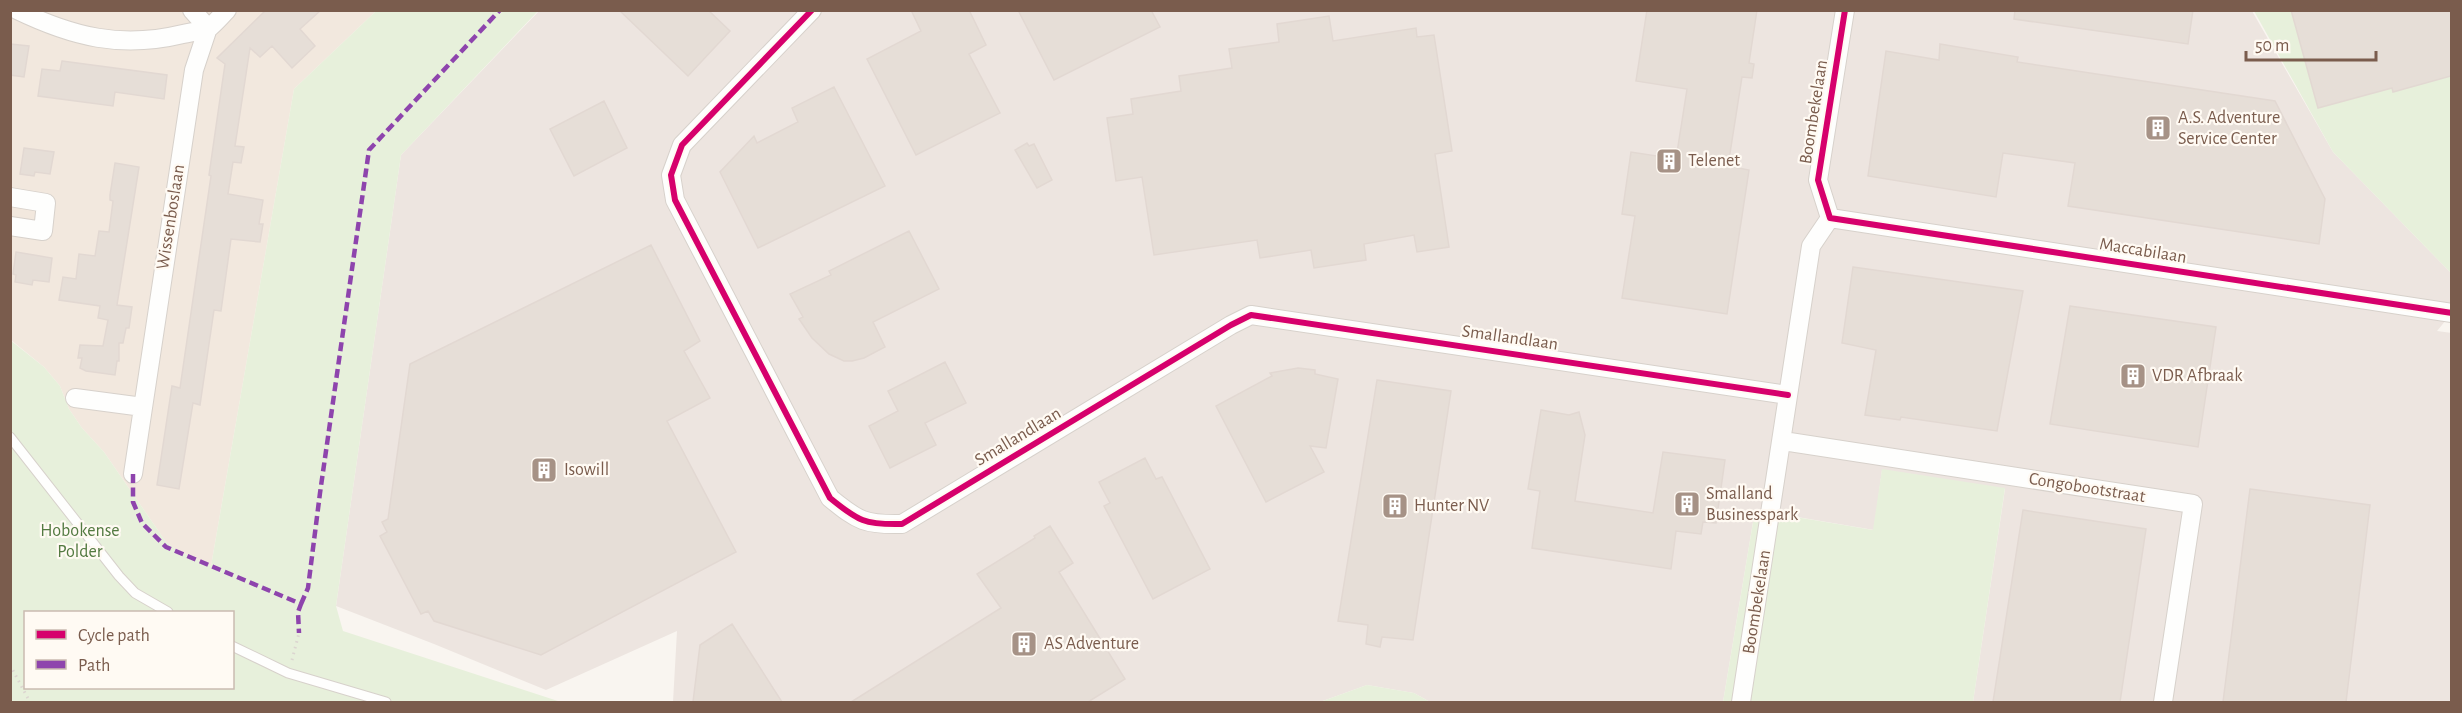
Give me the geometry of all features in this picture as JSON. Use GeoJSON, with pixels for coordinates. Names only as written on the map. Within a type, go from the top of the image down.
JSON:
{"type":"FeatureCollection","features":[{"type":"Feature","properties":{"kind":"street"},"geometry":{"type":"LineString","coordinates":[[17,10],[68,32],[119,41],[153,40],[208,28],[227,10]]}},
{"type":"Feature","properties":{"kind":"street"},"geometry":{"type":"LineString","coordinates":[[192,10],[208,28]]}},
{"type":"Feature","properties":{"kind":"street","name":"Smallandlaan"},"geometry":{"type":"LineString","coordinates":[[812,10],[682,145],[671,175],[675,200],[830,498],[855,519],[879,525],[902,524],[1230,325],[1251,315],[1788,395]]}},
{"type":"Feature","properties":{"kind":"street","name":"Boombekelaan"},"geometry":{"type":"LineString","coordinates":[[1741,702],[1783,441],[1811,246],[1830,218],[1818,180],[1845,10]]}},
{"type":"Feature","properties":{"kind":"street","name":"Wissenboslaan"},"geometry":{"type":"LineString","coordinates":[[133,474],[194,70],[208,28]]}},
{"type":"Feature","properties":{"kind":"street"},"geometry":{"type":"LineString","coordinates":[[10,197],[46,203],[43,231],[10,226]]}},
{"type":"Feature","properties":{"kind":"street","name":"Maccabilaan"},"geometry":{"type":"LineString","coordinates":[[1830,218],[2451,313]]}},
{"type":"Feature","properties":{"kind":"street"},"geometry":{"type":"LineString","coordinates":[[75,398],[143,407]]}},
{"type":"Feature","properties":{"kind":"street","name":"Congobootstraat"},"geometry":{"type":"LineString","coordinates":[[1783,441],[2193,504],[2163,702]]}},
{"type":"Feature","properties":{"kind":"lane"},"geometry":{"type":"LineString","coordinates":[[10,437],[119,576],[135,593],[166,611]]}},
{"type":"Feature","properties":{"kind":"lane"},"geometry":{"type":"LineString","coordinates":[[234,647],[288,674],[386,702]]}},
{"type":"Feature","properties":{"kind":"path"},"geometry":{"type":"LineString","coordinates":[[288,674],[299,633]]}},
{"type":"Feature","properties":{"kind":"path"},"geometry":{"type":"LineString","coordinates":[[10,665],[30,702]]}},
{"type":"Feature","properties":{"kind":"shaded area"},"geometry":{"type":"Polygon","coordinates":[[[10,11],[376,11],[294,89],[211,566],[178,551],[166,542],[104,452],[82,428],[69,409],[60,386],[44,367],[11,340],[10,11]]]}},
{"type":"Feature","properties":{"kind":"shaded area"},"geometry":{"type":"Polygon","coordinates":[[[539,11],[2252,11],[2333,152],[2451,273],[2451,314],[2437,331],[2452,333],[2451,702],[1973,702],[2005,489],[1882,470],[1874,530],[1755,510],[1723,702],[1430,702],[1414,693],[1367,685],[1320,702],[673,702],[677,631],[546,690],[336,606],[401,155],[539,11]]]}},
{"type":"Feature","properties":{"kind":"green space","name":"Hobokense Polder"},"geometry":{"type":"Polygon","coordinates":[[[376,11],[538,11],[401,155],[336,606],[343,631],[561,702],[11,702],[10,340],[44,367],[60,386],[69,409],[82,428],[104,452],[166,542],[178,551],[211,566],[294,89],[376,11]]]}},
{"type":"Feature","properties":{"kind":"green space"},"geometry":{"type":"Polygon","coordinates":[[[2254,11],[2451,11],[2451,273],[2333,152],[2254,11]]]}},
{"type":"Feature","properties":{"kind":"green space"},"geometry":{"type":"Polygon","coordinates":[[[1882,469],[2005,488],[1973,702],[1723,702],[1755,510],[1873,530],[1882,469]]]}},
{"type":"Feature","properties":{"kind":"green space"},"geometry":{"type":"Polygon","coordinates":[[[1367,685],[1414,693],[1430,702],[1320,702],[1367,685]]]}},
{"type":"Feature","properties":{"kind":"building"},"geometry":{"type":"Polygon","coordinates":[[[266,10],[321,10],[300,29],[315,46],[292,68],[272,46],[260,57],[250,48],[235,146],[244,147],[241,163],[233,162],[228,194],[263,200],[259,224],[263,224],[260,242],[231,239],[221,311],[214,310],[200,405],[193,403],[179,489],[157,485],[172,386],[180,388],[211,176],[209,175],[225,64],[217,58],[266,10]]]}},
{"type":"Feature","properties":{"kind":"building"},"geometry":{"type":"Polygon","coordinates":[[[619,10],[708,10],[730,31],[688,76],[619,10]]]}},
{"type":"Feature","properties":{"kind":"building"},"geometry":{"type":"Polygon","coordinates":[[[911,10],[969,10],[986,45],[969,54],[1000,113],[916,155],[867,59],[921,31],[911,10]]]}},
{"type":"Feature","properties":{"kind":"building"},"geometry":{"type":"Polygon","coordinates":[[[1018,10],[1151,10],[1160,27],[1054,80],[1018,10]]]}},
{"type":"Feature","properties":{"kind":"building","name":"Telenet"},"geometry":{"type":"Polygon","coordinates":[[[1647,10],[1757,10],[1749,63],[1754,64],[1752,78],[1742,77],[1728,166],[1749,170],[1727,314],[1622,298],[1635,216],[1622,214],[1631,152],[1676,159],[1687,89],[1636,81],[1647,10]]]}},
{"type":"Feature","properties":{"kind":"building"},"geometry":{"type":"Polygon","coordinates":[[[2015,10],[2193,10],[2188,44],[2014,19],[2015,10]]]}},
{"type":"Feature","properties":{"kind":"building"},"geometry":{"type":"Polygon","coordinates":[[[2291,10],[2451,10],[2451,76],[2393,92],[2392,88],[2318,108],[2291,10]]]}},
{"type":"Feature","properties":{"kind":"building"},"geometry":{"type":"Polygon","coordinates":[[[1329,16],[1333,41],[1416,28],[1417,37],[1434,35],[1452,151],[1435,154],[1449,247],[1417,252],[1414,235],[1364,244],[1366,260],[1314,268],[1311,250],[1260,258],[1257,240],[1154,255],[1142,177],[1116,181],[1107,118],[1133,114],[1131,99],[1181,91],[1179,76],[1232,68],[1229,49],[1279,42],[1277,24],[1329,16]]]}},
{"type":"Feature","properties":{"kind":"building"},"geometry":{"type":"Polygon","coordinates":[[[10,44],[29,46],[24,77],[10,75],[10,44]]]}},
{"type":"Feature","properties":{"kind":"building","name":"A.S. Adventure Service Center"},"geometry":{"type":"Polygon","coordinates":[[[1940,44],[2018,57],[2017,62],[2275,101],[2325,199],[2319,244],[2068,206],[2075,163],[2003,153],[1996,197],[1868,176],[1886,51],[1939,60],[1940,44]]]}},
{"type":"Feature","properties":{"kind":"building"},"geometry":{"type":"Polygon","coordinates":[[[62,61],[167,75],[164,99],[115,92],[113,106],[38,96],[42,69],[60,71],[62,61]]]}},
{"type":"Feature","properties":{"kind":"building"},"geometry":{"type":"Polygon","coordinates":[[[834,87],[885,186],[758,248],[720,172],[754,136],[757,143],[798,122],[792,108],[834,87]]]}},
{"type":"Feature","properties":{"kind":"building"},"geometry":{"type":"Polygon","coordinates":[[[604,101],[627,148],[574,176],[550,129],[604,101]]]}},
{"type":"Feature","properties":{"kind":"building"},"geometry":{"type":"Polygon","coordinates":[[[1027,143],[1029,146],[1034,144],[1052,180],[1037,188],[1015,150],[1027,143]]]}},
{"type":"Feature","properties":{"kind":"building"},"geometry":{"type":"Polygon","coordinates":[[[24,148],[54,152],[50,174],[35,172],[34,176],[20,174],[24,148]]]}},
{"type":"Feature","properties":{"kind":"building"},"geometry":{"type":"Polygon","coordinates":[[[115,163],[139,167],[117,305],[132,307],[129,328],[126,328],[123,343],[119,343],[119,361],[117,361],[115,375],[80,368],[82,358],[78,358],[80,345],[103,346],[108,320],[98,318],[100,306],[59,300],[63,277],[76,279],[79,254],[95,256],[99,231],[109,232],[113,201],[110,200],[110,195],[115,163]]]}},
{"type":"Feature","properties":{"kind":"building"},"geometry":{"type":"Polygon","coordinates":[[[909,231],[939,289],[873,322],[885,347],[864,358],[852,361],[844,361],[829,354],[812,338],[799,319],[803,317],[790,294],[831,275],[829,271],[909,231]]]}},
{"type":"Feature","properties":{"kind":"building","name":"Isowill"},"geometry":{"type":"Polygon","coordinates":[[[651,245],[700,341],[684,351],[710,398],[667,421],[736,552],[541,655],[434,621],[428,611],[421,614],[380,536],[387,532],[382,522],[388,519],[410,364],[651,245]]]}},
{"type":"Feature","properties":{"kind":"building"},"geometry":{"type":"Polygon","coordinates":[[[16,252],[52,258],[49,282],[33,280],[32,285],[15,282],[16,275],[13,274],[16,252]]]}},
{"type":"Feature","properties":{"kind":"building"},"geometry":{"type":"Polygon","coordinates":[[[1853,267],[2023,291],[1997,431],[1901,417],[1900,420],[1865,415],[1876,350],[1842,343],[1853,267]]]}},
{"type":"Feature","properties":{"kind":"building","name":"VDR Afbraak"},"geometry":{"type":"Polygon","coordinates":[[[2070,306],[2216,327],[2198,447],[2050,424],[2070,306]]]}},
{"type":"Feature","properties":{"kind":"building"},"geometry":{"type":"Polygon","coordinates":[[[945,362],[966,403],[925,423],[936,445],[890,468],[869,426],[898,411],[888,391],[945,362]]]}},
{"type":"Feature","properties":{"kind":"building"},"geometry":{"type":"Polygon","coordinates":[[[1298,368],[1315,370],[1315,374],[1338,379],[1326,448],[1310,446],[1324,472],[1266,502],[1216,406],[1272,376],[1270,373],[1298,368]]]}},
{"type":"Feature","properties":{"kind":"building","name":"Hunter NV"},"geometry":{"type":"Polygon","coordinates":[[[1377,380],[1451,391],[1413,640],[1382,637],[1380,647],[1366,644],[1368,625],[1338,621],[1377,380]]]}},
{"type":"Feature","properties":{"kind":"building","name":"Smalland Businesspark"},"geometry":{"type":"Polygon","coordinates":[[[1541,410],[1569,415],[1579,412],[1585,435],[1575,501],[1653,513],[1663,452],[1725,460],[1716,523],[1703,522],[1701,534],[1676,531],[1671,569],[1532,548],[1540,491],[1528,489],[1541,410]]]}},
{"type":"Feature","properties":{"kind":"building"},"geometry":{"type":"Polygon","coordinates":[[[1145,458],[1156,479],[1162,477],[1210,569],[1153,599],[1104,506],[1110,503],[1099,482],[1145,458]]]}},
{"type":"Feature","properties":{"kind":"building"},"geometry":{"type":"Polygon","coordinates":[[[2250,489],[2370,505],[2346,702],[2223,702],[2250,489]]]}},
{"type":"Feature","properties":{"kind":"building"},"geometry":{"type":"Polygon","coordinates":[[[2023,510],[2146,529],[2120,702],[1993,702],[2023,510]]]}},
{"type":"Feature","properties":{"kind":"building","name":"AS Adventure"},"geometry":{"type":"Polygon","coordinates":[[[1050,526],[1073,563],[1059,572],[1125,679],[1088,702],[851,702],[1001,608],[977,574],[1050,526]]]}},
{"type":"Feature","properties":{"kind":"building"},"geometry":{"type":"Polygon","coordinates":[[[732,624],[782,702],[693,702],[700,645],[732,624]]]}},
{"type":"Feature","properties":{"kind":"marked path"},"geometry":{"type":"LineString","coordinates":[[301,604],[308,588],[369,150],[500,10]]}},
{"type":"Feature","properties":{"kind":"marked path"},"geometry":{"type":"LineString","coordinates":[[133,474],[133,502],[142,523],[166,547],[301,604],[298,612],[299,633]]}},
{"type":"Feature","properties":{"kind":"cycle path"},"geometry":{"type":"LineString","coordinates":[[812,10],[682,145],[671,175],[675,200],[830,498],[855,517],[879,524],[902,524],[1251,315],[1788,395]]}},
{"type":"Feature","properties":{"kind":"cycle path"},"geometry":{"type":"LineString","coordinates":[[1845,10],[1818,180],[1830,218],[2452,313]]}},
{"type":"Feature","properties":{"kind":"place","name":"A.S. Adventure Service Center"},"geometry":{"type":"Point","coordinates":[2158,128]}},
{"type":"Feature","properties":{"kind":"place","name":"Telenet"},"geometry":{"type":"Point","coordinates":[1669,161]}},
{"type":"Feature","properties":{"kind":"place","name":"VDR Afbraak"},"geometry":{"type":"Point","coordinates":[2133,376]}},
{"type":"Feature","properties":{"kind":"place","name":"Isowill"},"geometry":{"type":"Point","coordinates":[544,470]}},
{"type":"Feature","properties":{"kind":"place","name":"Smalland Businesspark"},"geometry":{"type":"Point","coordinates":[1687,504]}},
{"type":"Feature","properties":{"kind":"place","name":"Hunter NV"},"geometry":{"type":"Point","coordinates":[1395,506]}},
{"type":"Feature","properties":{"kind":"place","name":"AS Adventure"},"geometry":{"type":"Point","coordinates":[1024,644]}}]}
